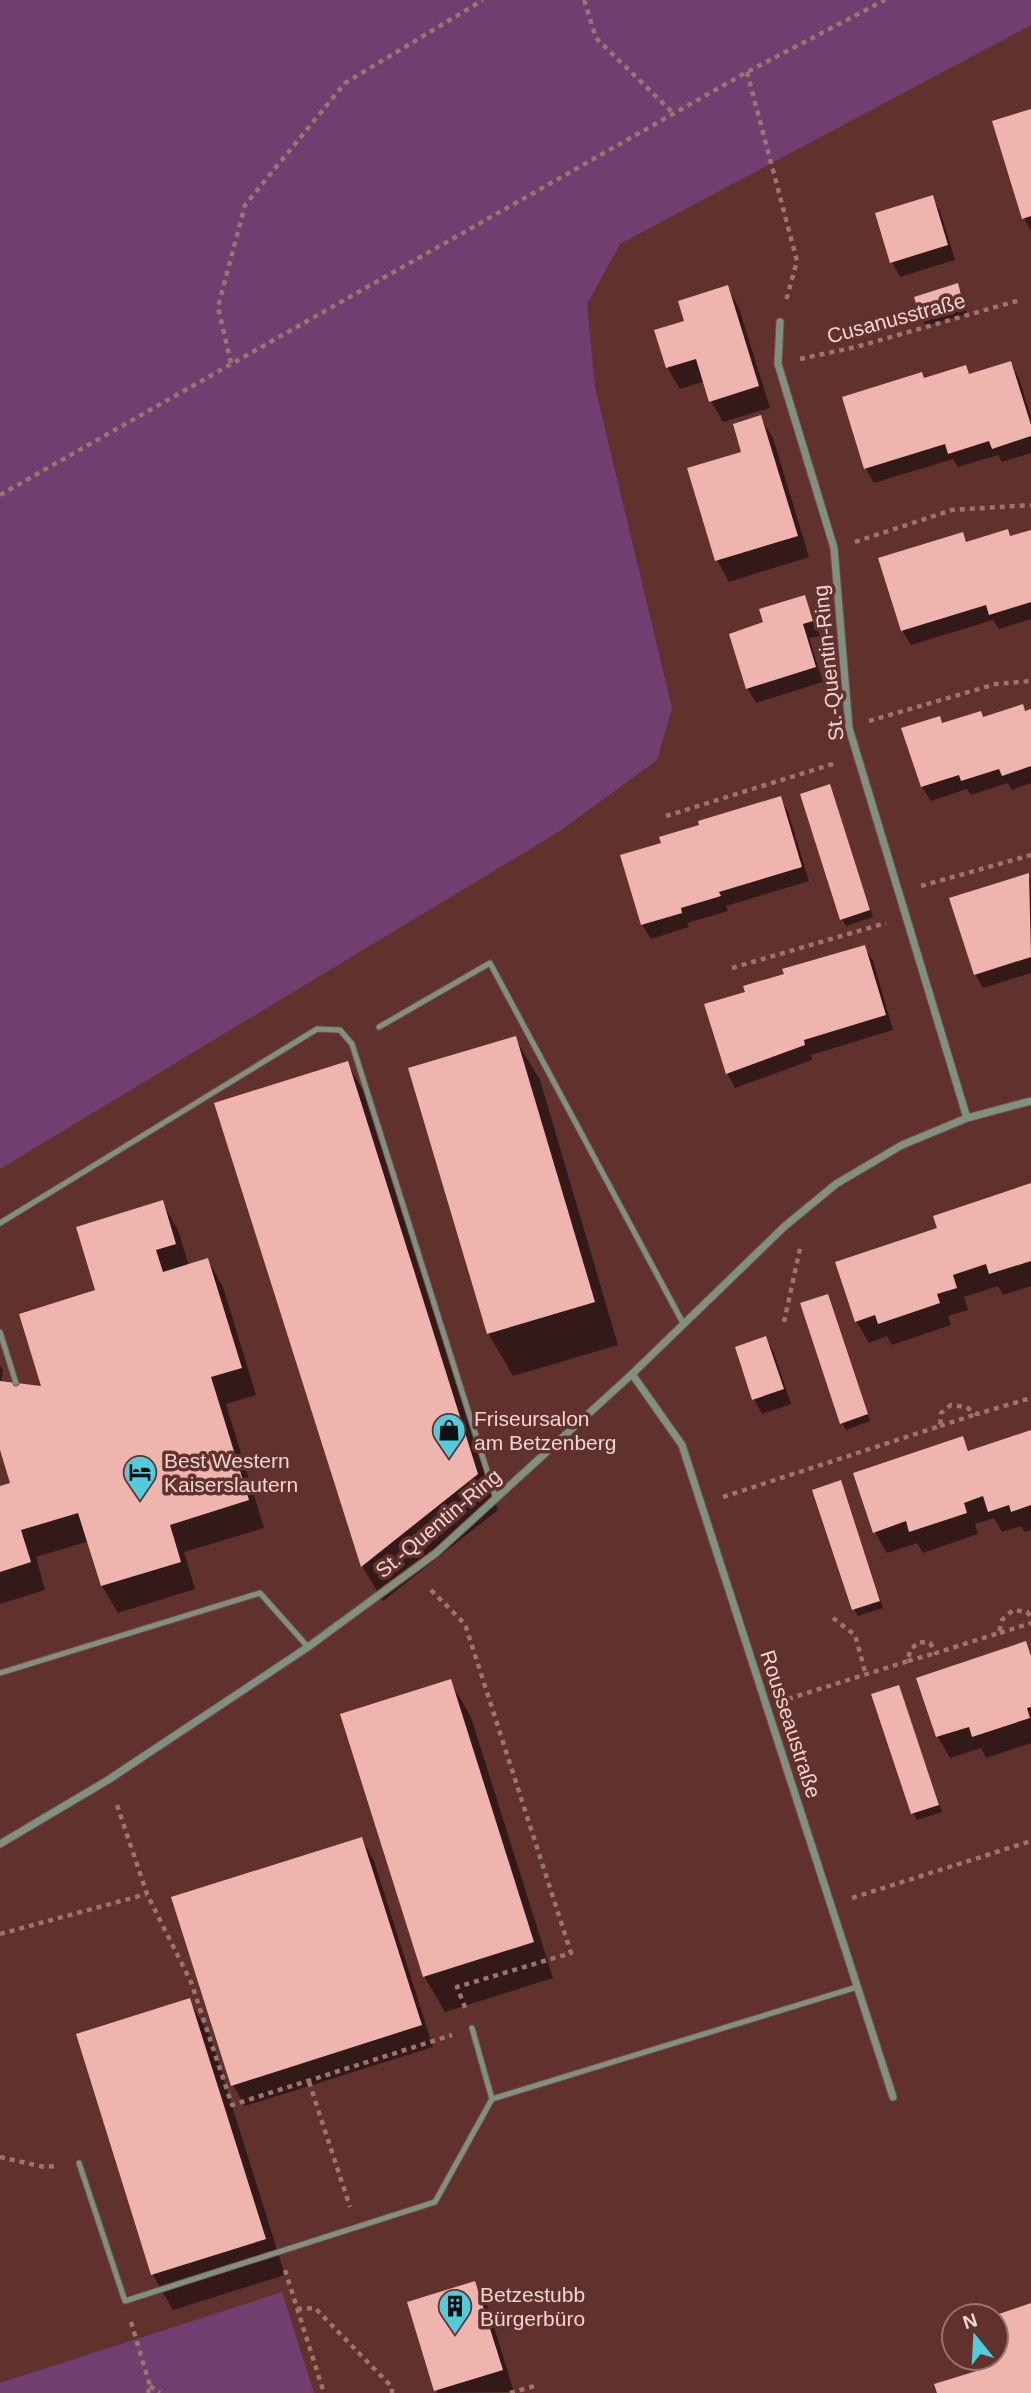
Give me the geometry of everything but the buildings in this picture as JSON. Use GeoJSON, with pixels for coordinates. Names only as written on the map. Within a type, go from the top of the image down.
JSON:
{"type":"FeatureCollection","features":[{"type":"Feature","properties":{"kind":"street","name":"St.-Quentin-Ring"},"geometry":{"type":"LineString","coordinates":[[780,323],[778,364],[834,548],[849,728],[967,1118]]}},
{"type":"Feature","properties":{"kind":"street","name":"St.-Quentin-Ring"},"geometry":{"type":"LineString","coordinates":[[0,1844],[108,1780],[308,1647],[436,1553],[632,1374],[785,1226],[836,1184],[902,1145],[967,1118],[1031,1101]]}},
{"type":"Feature","properties":{"kind":"street","name":"Rousseaustraße"},"geometry":{"type":"LineString","coordinates":[[632,1374],[682,1445],[892,2097]]}},
{"type":"Feature","properties":{"kind":"lane"},"geometry":{"type":"LineString","coordinates":[[379,1027],[490,963],[683,1323]]}},
{"type":"Feature","properties":{"kind":"lane"},"geometry":{"type":"LineString","coordinates":[[0,1223],[317,1029],[340,1030],[352,1044],[496,1499]]}},
{"type":"Feature","properties":{"kind":"lane"},"geometry":{"type":"LineString","coordinates":[[0,1332],[16,1383]]}},
{"type":"Feature","properties":{"kind":"lane"},"geometry":{"type":"LineString","coordinates":[[0,1673],[260,1593],[308,1647]]}},
{"type":"Feature","properties":{"kind":"lane"},"geometry":{"type":"LineString","coordinates":[[79,2163],[125,2301],[435,2202],[492,2099],[857,1987]]}},
{"type":"Feature","properties":{"kind":"lane"},"geometry":{"type":"LineString","coordinates":[[472,2028],[492,2099]]}},
{"type":"Feature","properties":{"kind":"path"},"geometry":{"type":"LineString","coordinates":[[231,364],[218,307],[245,205],[345,83],[483,0]]}},
{"type":"Feature","properties":{"kind":"path"},"geometry":{"type":"LineString","coordinates":[[584,0],[596,38],[673,113]]}},
{"type":"Feature","properties":{"kind":"path"},"geometry":{"type":"LineString","coordinates":[[0,495],[673,113],[885,0]]}},
{"type":"Feature","properties":{"kind":"path"},"geometry":{"type":"LineString","coordinates":[[747,72],[797,261],[780,323]]}},
{"type":"Feature","properties":{"kind":"path","name":"Cusanusstraße"},"geometry":{"type":"LineString","coordinates":[[778,364],[856,347],[1020,300]]}},
{"type":"Feature","properties":{"kind":"path"},"geometry":{"type":"LineString","coordinates":[[874,536],[952,510],[1031,505]]}},
{"type":"Feature","properties":{"kind":"path"},"geometry":{"type":"LineString","coordinates":[[849,728],[996,684],[1031,681]]}},
{"type":"Feature","properties":{"kind":"path"},"geometry":{"type":"LineString","coordinates":[[666,816],[857,756]]}},
{"type":"Feature","properties":{"kind":"path"},"geometry":{"type":"LineString","coordinates":[[937,882],[1031,855]]}},
{"type":"Feature","properties":{"kind":"path"},"geometry":{"type":"LineString","coordinates":[[732,968],[907,917]]}},
{"type":"Feature","properties":{"kind":"path"},"geometry":{"type":"LineString","coordinates":[[784,1322],[801,1241]]}},
{"type":"Feature","properties":{"kind":"path"},"geometry":{"type":"LineString","coordinates":[[723,1497],[1031,1398]]}},
{"type":"Feature","properties":{"kind":"path"},"geometry":{"type":"LineString","coordinates":[[940,1426],[941,1413],[951,1405],[966,1407],[977,1414]]}},
{"type":"Feature","properties":{"kind":"path"},"geometry":{"type":"LineString","coordinates":[[117,1805],[147,1894],[191,1982],[232,2105],[472,2028],[457,1987],[571,1953],[465,1624],[431,1590]]}},
{"type":"Feature","properties":{"kind":"path"},"geometry":{"type":"LineString","coordinates":[[999,1633],[1002,1620],[1013,1610],[1027,1612],[1031,1616]]}},
{"type":"Feature","properties":{"kind":"path"},"geometry":{"type":"LineString","coordinates":[[833,1618],[855,1635],[866,1675]]}},
{"type":"Feature","properties":{"kind":"path"},"geometry":{"type":"LineString","coordinates":[[788,1699],[1031,1623]]}},
{"type":"Feature","properties":{"kind":"path"},"geometry":{"type":"LineString","coordinates":[[908,1661],[910,1650],[919,1642],[930,1643],[936,1653]]}},
{"type":"Feature","properties":{"kind":"path"},"geometry":{"type":"LineString","coordinates":[[852,1898],[1031,1841]]}},
{"type":"Feature","properties":{"kind":"path"},"geometry":{"type":"LineString","coordinates":[[0,1934],[147,1894]]}},
{"type":"Feature","properties":{"kind":"path"},"geometry":{"type":"LineString","coordinates":[[309,2082],[357,2227]]}},
{"type":"Feature","properties":{"kind":"path"},"geometry":{"type":"LineString","coordinates":[[0,2157],[44,2167],[79,2163]]}},
{"type":"Feature","properties":{"kind":"path"},"geometry":{"type":"LineString","coordinates":[[279,2252],[324,2393]]}},
{"type":"Feature","properties":{"kind":"path"},"geometry":{"type":"LineString","coordinates":[[297,2309],[315,2308],[392,2386],[392,2393]]}},
{"type":"Feature","properties":{"kind":"path"},"geometry":{"type":"LineString","coordinates":[[135,2334],[150,2385],[148,2393]]}},
{"type":"Feature","properties":{"kind":"path"},"geometry":{"type":"LineString","coordinates":[[150,2385],[160,2393]]}},
{"type":"Feature","properties":{"kind":"path"},"geometry":{"type":"LineString","coordinates":[[510,2393],[538,2385]]}},
{"type":"Feature","properties":{"kind":"shaded area"},"geometry":{"type":"Polygon","coordinates":[[[0,0],[1031,0],[1031,25],[620,244],[587,304],[595,387],[672,708],[657,760],[560,831],[0,1169],[0,0]]]}},
{"type":"Feature","properties":{"kind":"shaded area"},"geometry":{"type":"Polygon","coordinates":[[[282,2292],[314,2393],[0,2393],[0,2383],[282,2292]]]}},
{"type":"Feature","properties":{"kind":"place","name":"Friseursalon am Betzenberg"},"geometry":{"type":"Point","coordinates":[449,1460]}},
{"type":"Feature","properties":{"kind":"place","name":"Best Western Kaiserslautern"},"geometry":{"type":"Point","coordinates":[140,1502]}},
{"type":"Feature","properties":{"kind":"place","name":"Betzestubb Bürgerbüro"},"geometry":{"type":"Point","coordinates":[455,2336]}}]}
